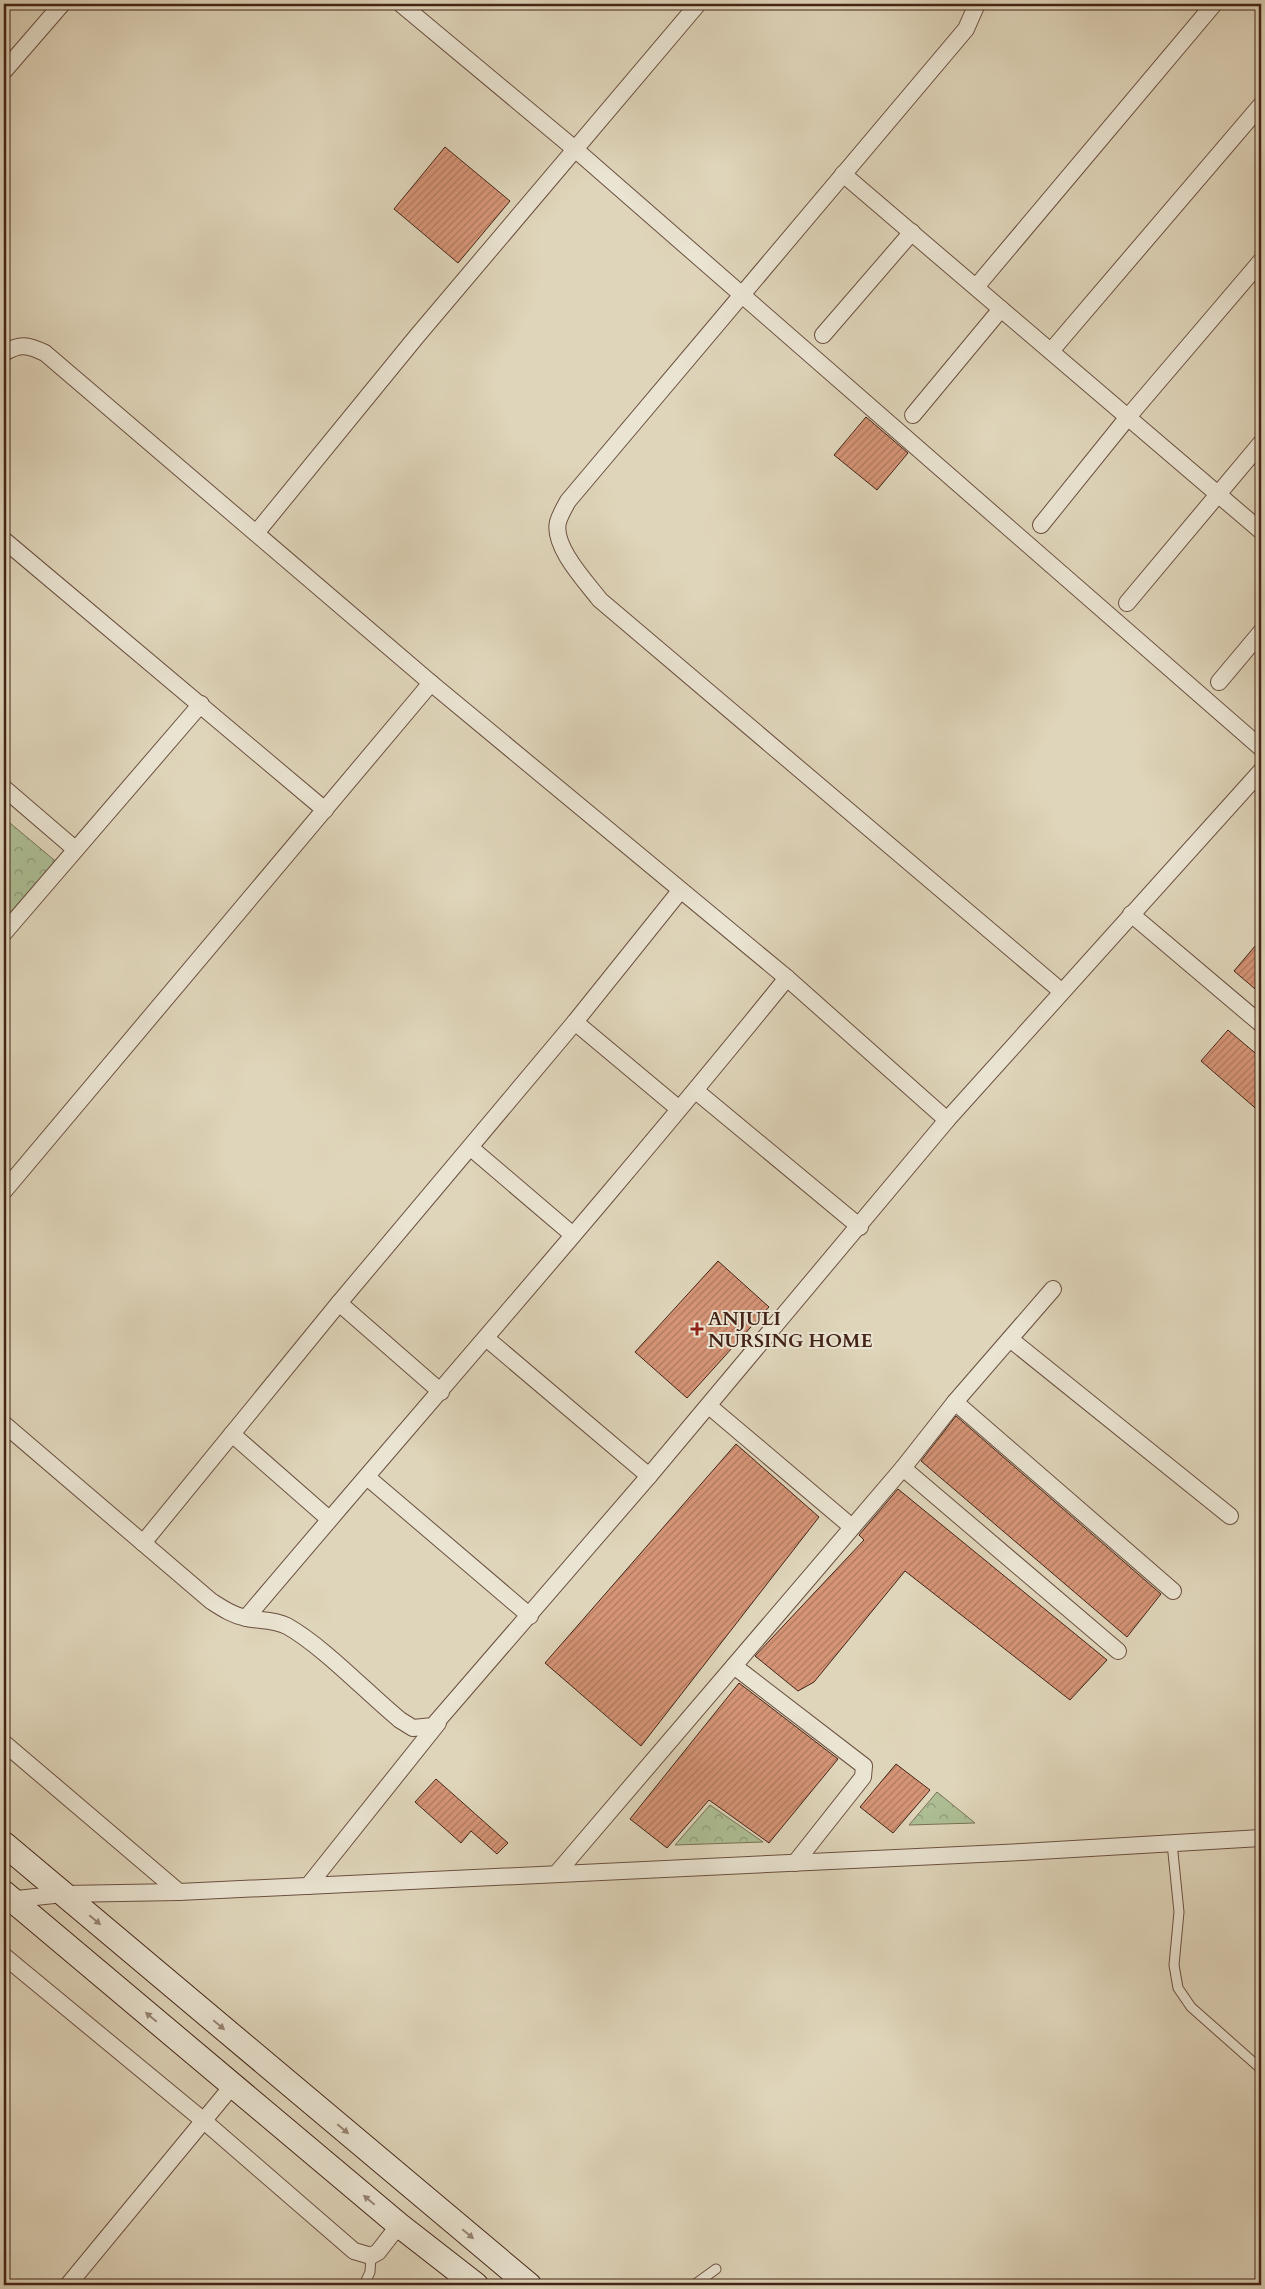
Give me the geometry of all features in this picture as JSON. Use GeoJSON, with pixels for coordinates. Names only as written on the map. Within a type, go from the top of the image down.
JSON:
{"type":"FeatureCollection","features":[{"type":"Feature","properties":{"kind":"street"},"geometry":{"type":"LineString","coordinates":[[4,71],[62,4]]}},
{"type":"Feature","properties":{"kind":"street"},"geometry":{"type":"LineString","coordinates":[[401,4],[576,150],[1261,748]]}},
{"type":"Feature","properties":{"kind":"street"},"geometry":{"type":"LineString","coordinates":[[257,532],[417,336],[698,4]]}},
{"type":"Feature","properties":{"kind":"street"},"geometry":{"type":"LineString","coordinates":[[977,4],[966,29],[568,501],[557,524],[560,541],[572,566],[600,600],[1061,991]]}},
{"type":"Feature","properties":{"kind":"street"},"geometry":{"type":"LineString","coordinates":[[976,287],[1214,4]]}},
{"type":"Feature","properties":{"kind":"street"},"geometry":{"type":"LineString","coordinates":[[1051,350],[1261,105]]}},
{"type":"Feature","properties":{"kind":"street"},"geometry":{"type":"LineString","coordinates":[[843,174],[1261,531]]}},
{"type":"Feature","properties":{"kind":"street"},"geometry":{"type":"LineString","coordinates":[[822,335],[912,232]]}},
{"type":"Feature","properties":{"kind":"street"},"geometry":{"type":"LineString","coordinates":[[1041,525],[1128,417],[1261,261]]}},
{"type":"Feature","properties":{"kind":"street"},"geometry":{"type":"LineString","coordinates":[[912,415],[1002,309]]}},
{"type":"Feature","properties":{"kind":"street"},"geometry":{"type":"LineString","coordinates":[[4,353],[16,345],[27,344],[45,353],[257,532],[431,683],[787,978],[947,1120]]}},
{"type":"Feature","properties":{"kind":"street"},"geometry":{"type":"LineString","coordinates":[[1127,603],[1261,443]]}},
{"type":"Feature","properties":{"kind":"street"},"geometry":{"type":"LineString","coordinates":[[4,540],[325,810]]}},
{"type":"Feature","properties":{"kind":"street"},"geometry":{"type":"LineString","coordinates":[[1219,682],[1261,632]]}},
{"type":"Feature","properties":{"kind":"street"},"geometry":{"type":"LineString","coordinates":[[4,1190],[431,683]]}},
{"type":"Feature","properties":{"kind":"street"},"geometry":{"type":"LineString","coordinates":[[4,933],[201,704]]}},
{"type":"Feature","properties":{"kind":"street"},"geometry":{"type":"LineString","coordinates":[[4,1424],[205,1596],[231,1613],[246,1618],[270,1620],[287,1627],[308,1641],[400,1720],[413,1728],[433,1726],[649,1476],[860,1227],[947,1120],[1061,991],[1261,771]]}},
{"type":"Feature","properties":{"kind":"street"},"geometry":{"type":"LineString","coordinates":[[4,788],[75,849]]}},
{"type":"Feature","properties":{"kind":"street"},"geometry":{"type":"LineString","coordinates":[[143,1543],[339,1303],[575,1022],[680,891]]}},
{"type":"Feature","properties":{"kind":"street"},"geometry":{"type":"LineString","coordinates":[[1131,914],[1261,1024]]}},
{"type":"Feature","properties":{"kind":"street"},"geometry":{"type":"LineString","coordinates":[[246,1618],[441,1392],[696,1091],[787,978]]}},
{"type":"Feature","properties":{"kind":"street"},"geometry":{"type":"LineString","coordinates":[[575,1022],[679,1109]]}},
{"type":"Feature","properties":{"kind":"street"},"geometry":{"type":"LineString","coordinates":[[696,1091],[860,1227]]}},
{"type":"Feature","properties":{"kind":"street"},"geometry":{"type":"LineString","coordinates":[[471,1148],[573,1235]]}},
{"type":"Feature","properties":{"kind":"street"},"geometry":{"type":"LineString","coordinates":[[557,1873],[903,1468],[955,1402],[1052,1289]]}},
{"type":"Feature","properties":{"kind":"street"},"geometry":{"type":"LineString","coordinates":[[339,1303],[441,1392]]}},
{"type":"Feature","properties":{"kind":"street"},"geometry":{"type":"LineString","coordinates":[[486,1338],[649,1476]]}},
{"type":"Feature","properties":{"kind":"street"},"geometry":{"type":"LineString","coordinates":[[1010,1339],[1230,1516]]}},
{"type":"Feature","properties":{"kind":"street"},"geometry":{"type":"LineString","coordinates":[[955,1402],[1173,1591]]}},
{"type":"Feature","properties":{"kind":"street"},"geometry":{"type":"LineString","coordinates":[[708,1406],[852,1527]]}},
{"type":"Feature","properties":{"kind":"street"},"geometry":{"type":"LineString","coordinates":[[232,1434],[330,1519]]}},
{"type":"Feature","properties":{"kind":"street"},"geometry":{"type":"LineString","coordinates":[[903,1468],[1118,1651]]}},
{"type":"Feature","properties":{"kind":"street"},"geometry":{"type":"LineString","coordinates":[[367,1477],[530,1616]]}},
{"type":"Feature","properties":{"kind":"street"},"geometry":{"type":"LineString","coordinates":[[734,1666],[864,1766],[863,1777],[795,1863]]}},
{"type":"Feature","properties":{"kind":"street"},"geometry":{"type":"LineString","coordinates":[[308,1886],[464,1690]]}},
{"type":"Feature","properties":{"kind":"street"},"geometry":{"type":"LineString","coordinates":[[4,1743],[179,1892]]}},
{"type":"Feature","properties":{"kind":"street"},"geometry":{"type":"LineString","coordinates":[[6,1897],[308,1886],[795,1863],[1261,1838]]}},
{"type":"Feature","properties":{"kind":"street"},"geometry":{"type":"LineString","coordinates":[[4,1844],[529,2285]]}},
{"type":"Feature","properties":{"kind":"street"},"geometry":{"type":"LineString","coordinates":[[6,1897],[399,2225],[476,2285]]}},
{"type":"Feature","properties":{"kind":"street"},"geometry":{"type":"LineString","coordinates":[[4,1956],[204,2121],[354,2251],[371,2256],[378,2252],[399,2225]]}},
{"type":"Feature","properties":{"kind":"street"},"geometry":{"type":"LineString","coordinates":[[68,2285],[233,2086]]}},
{"type":"Feature","properties":{"kind":"lane"},"geometry":{"type":"LineString","coordinates":[[1172,1843],[1179,1912],[1174,1965],[1178,1988],[1191,2007],[1261,2069]]}},
{"type":"Feature","properties":{"kind":"lane"},"geometry":{"type":"LineString","coordinates":[[364,2285],[370,2272],[371,2256]]}},
{"type":"Feature","properties":{"kind":"lane"},"geometry":{"type":"LineString","coordinates":[[694,2285],[716,2269]]}},
{"type":"Feature","properties":{"kind":"green space"},"geometry":{"type":"Polygon","coordinates":[[[4,818],[60,865],[4,933],[4,818]]]}},
{"type":"Feature","properties":{"kind":"green space"},"geometry":{"type":"Polygon","coordinates":[[[937,1792],[975,1823],[909,1825],[937,1792]]]}},
{"type":"Feature","properties":{"kind":"green space"},"geometry":{"type":"Polygon","coordinates":[[[710,1805],[763,1842],[675,1845],[710,1805]]]}},
{"type":"Feature","properties":{"kind":"building"},"geometry":{"type":"Polygon","coordinates":[[[445,147],[510,201],[458,263],[394,209],[445,147]]]}},
{"type":"Feature","properties":{"kind":"building"},"geometry":{"type":"Polygon","coordinates":[[[866,417],[908,453],[877,490],[834,455],[866,417]]]}},
{"type":"Feature","properties":{"kind":"building"},"geometry":{"type":"Polygon","coordinates":[[[1261,939],[1261,994],[1234,971],[1261,939]]]}},
{"type":"Feature","properties":{"kind":"building"},"geometry":{"type":"Polygon","coordinates":[[[1228,1030],[1261,1058],[1261,1113],[1201,1061],[1228,1030]]]}},
{"type":"Feature","properties":{"kind":"building"},"geometry":{"type":"Polygon","coordinates":[[[718,1261],[769,1307],[687,1398],[635,1352],[718,1261]]]}},
{"type":"Feature","properties":{"kind":"building"},"geometry":{"type":"Polygon","coordinates":[[[956,1416],[1161,1594],[1127,1637],[921,1461],[956,1416]]]}},
{"type":"Feature","properties":{"kind":"building"},"geometry":{"type":"Polygon","coordinates":[[[736,1444],[819,1517],[641,1746],[545,1663],[736,1444]]]}},
{"type":"Feature","properties":{"kind":"building"},"geometry":{"type":"Polygon","coordinates":[[[898,1489],[1107,1660],[1070,1700],[905,1571],[814,1682],[798,1691],[755,1656],[864,1540],[859,1535],[898,1489]]]}},
{"type":"Feature","properties":{"kind":"building"},"geometry":{"type":"Polygon","coordinates":[[[739,1683],[838,1759],[769,1843],[709,1800],[667,1848],[630,1819],[739,1683]]]}},
{"type":"Feature","properties":{"kind":"building"},"geometry":{"type":"Polygon","coordinates":[[[896,1764],[930,1790],[893,1833],[860,1807],[896,1764]]]}},
{"type":"Feature","properties":{"kind":"building"},"geometry":{"type":"Polygon","coordinates":[[[436,1779],[508,1843],[497,1854],[471,1831],[461,1843],[415,1802],[436,1779]]]}},
{"type":"Feature","properties":{"kind":"place","name":"ANJULI NURSING HOME"},"geometry":{"type":"Point","coordinates":[697,1329]}}]}
